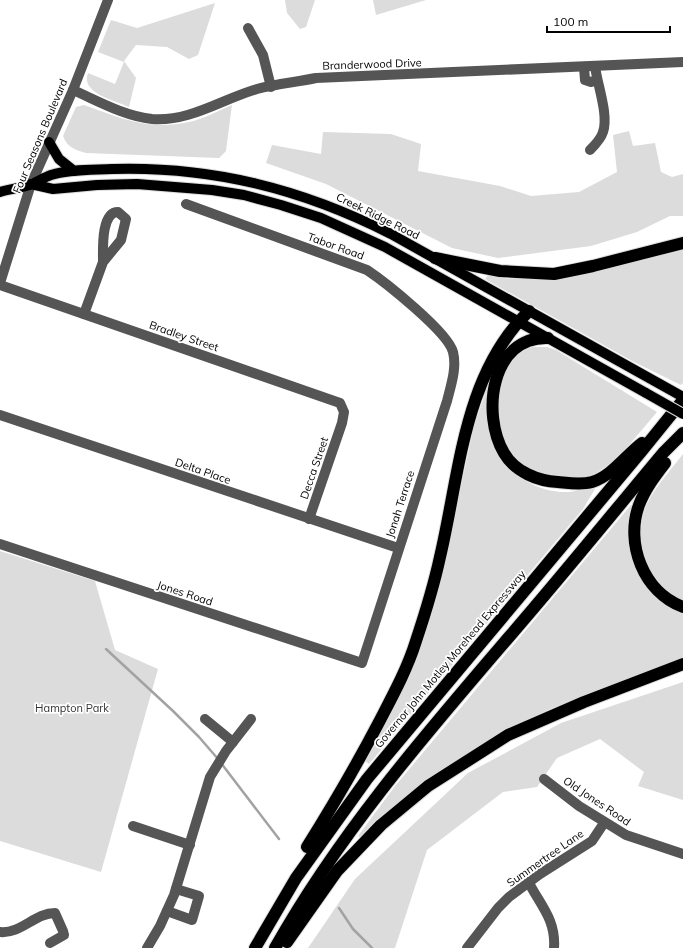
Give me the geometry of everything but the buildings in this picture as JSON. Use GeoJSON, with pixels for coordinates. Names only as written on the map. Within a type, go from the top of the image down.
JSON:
{"type":"FeatureCollection","features":[{"type":"Feature","properties":{"kind":"highway"},"geometry":{"type":"LineString","coordinates":[[435,258],[500,271],[554,274],[593,266],[683,243]]}},
{"type":"Feature","properties":{"kind":"highway"},"geometry":{"type":"LineString","coordinates":[[296,878],[303,855],[348,779],[392,697],[416,643],[440,557],[464,437],[476,397],[498,347],[529,310]]}},
{"type":"Feature","properties":{"kind":"highway"},"geometry":{"type":"LineString","coordinates":[[548,338],[530,340],[510,352],[502,363],[496,380],[491,405],[493,426],[504,454],[515,465],[525,473],[539,479],[577,484],[593,482],[613,469],[633,450],[656,432]]}},
{"type":"Feature","properties":{"kind":"highway","name":"Governor John Motley Morehead Expressway"},"geometry":{"type":"LineString","coordinates":[[255,948],[296,878],[341,813],[372,773],[683,400]]}},
{"type":"Feature","properties":{"kind":"highway"},"geometry":{"type":"LineString","coordinates":[[679,438],[670,456],[648,486],[639,505],[635,522],[634,541],[641,565],[648,580],[668,599],[683,607]]}},
{"type":"Feature","properties":{"kind":"highway"},"geometry":{"type":"LineString","coordinates":[[275,948],[321,872],[358,818],[464,689],[663,453],[679,438]]}},
{"type":"Feature","properties":{"kind":"highway"},"geometry":{"type":"LineString","coordinates":[[283,948],[310,907],[337,871],[382,825],[428,786],[508,735],[584,702],[683,664]]}},
{"type":"Feature","properties":{"kind":"main road"},"geometry":{"type":"LineString","coordinates":[[50,142],[59,159],[74,171]]}},
{"type":"Feature","properties":{"kind":"main road","name":"Creek Ridge Road"},"geometry":{"type":"LineString","coordinates":[[0,192],[31,184],[52,175],[74,171],[132,168],[163,169],[232,178],[274,187],[315,200],[354,215],[435,258],[683,397]]}},
{"type":"Feature","properties":{"kind":"main road","name":"Creek Ridge Road"},"geometry":{"type":"LineString","coordinates":[[31,184],[54,189],[105,185],[174,185],[244,195],[321,218],[385,247],[683,414]]}},
{"type":"Feature","properties":{"kind":"street","name":"Four Seasons Boulevard"},"geometry":{"type":"LineString","coordinates":[[0,284],[31,184],[73,90],[108,0]]}},
{"type":"Feature","properties":{"kind":"street"},"geometry":{"type":"LineString","coordinates":[[248,28],[263,55],[271,87]]}},
{"type":"Feature","properties":{"kind":"street","name":"Branderwood Drive"},"geometry":{"type":"LineString","coordinates":[[73,90],[128,113],[153,119],[183,116],[257,89],[316,78],[683,62]]}},
{"type":"Feature","properties":{"kind":"street"},"geometry":{"type":"LineString","coordinates":[[590,150],[598,140],[604,128],[604,111],[595,66]]}},
{"type":"Feature","properties":{"kind":"street"},"geometry":{"type":"LineString","coordinates":[[584,67],[585,80],[591,82],[597,80]]}},
{"type":"Feature","properties":{"kind":"street","name":"Tabor Road"},"geometry":{"type":"LineString","coordinates":[[186,204],[367,270],[386,283],[421,314],[446,340],[453,351]]}},
{"type":"Feature","properties":{"kind":"street"},"geometry":{"type":"LineString","coordinates":[[84,314],[103,262]]}},
{"type":"Feature","properties":{"kind":"street","name":"Bradley Street"},"geometry":{"type":"LineString","coordinates":[[0,284],[340,403],[344,412],[342,424]]}},
{"type":"Feature","properties":{"kind":"street","name":"Jonah Terrace"},"geometry":{"type":"LineString","coordinates":[[362,663],[398,548],[447,401],[454,366],[453,351]]}},
{"type":"Feature","properties":{"kind":"street","name":"Delta Place"},"geometry":{"type":"LineString","coordinates":[[0,415],[309,520],[398,548]]}},
{"type":"Feature","properties":{"kind":"street","name":"Decca Street"},"geometry":{"type":"LineString","coordinates":[[309,520],[342,424]]}},
{"type":"Feature","properties":{"kind":"street","name":"Jones Road"},"geometry":{"type":"LineString","coordinates":[[0,544],[362,663]]}},
{"type":"Feature","properties":{"kind":"street"},"geometry":{"type":"LineString","coordinates":[[205,719],[233,742]]}},
{"type":"Feature","properties":{"kind":"street"},"geometry":{"type":"LineString","coordinates":[[148,948],[167,911],[176,889],[210,777],[217,764],[251,719]]}},
{"type":"Feature","properties":{"kind":"street","name":"Old Jones Road"},"geometry":{"type":"LineString","coordinates":[[544,779],[604,823],[626,835],[683,854]]}},
{"type":"Feature","properties":{"kind":"street","name":"Summertree Lane"},"geometry":{"type":"LineString","coordinates":[[467,948],[498,908],[509,897],[592,841],[604,823]]}},
{"type":"Feature","properties":{"kind":"street"},"geometry":{"type":"LineString","coordinates":[[133,826],[190,845]]}},
{"type":"Feature","properties":{"kind":"street"},"geometry":{"type":"LineString","coordinates":[[529,883],[551,922],[554,931],[554,948]]}},
{"type":"Feature","properties":{"kind":"street"},"geometry":{"type":"LineString","coordinates":[[167,911],[192,920],[199,896],[176,889]]}},
{"type":"Feature","properties":{"kind":"street"},"geometry":{"type":"LineString","coordinates":[[0,932],[15,931],[48,913],[55,913],[64,935],[50,943]]}},
{"type":"Feature","properties":{"kind":"green space"},"geometry":{"type":"Polygon","coordinates":[[[285,0],[315,0],[306,27],[300,29],[287,13],[285,0]]]}},
{"type":"Feature","properties":{"kind":"green space"},"geometry":{"type":"Polygon","coordinates":[[[373,0],[426,0],[376,15],[373,0]]]}},
{"type":"Feature","properties":{"kind":"green space"},"geometry":{"type":"Polygon","coordinates":[[[215,3],[198,55],[189,59],[167,47],[136,45],[124,61],[136,78],[129,107],[100,95],[89,86],[87,80],[88,73],[115,84],[124,62],[98,52],[111,20],[137,28],[215,3]]]}},
{"type":"Feature","properties":{"kind":"green space"},"geometry":{"type":"Polygon","coordinates":[[[84,105],[135,122],[161,125],[194,121],[232,105],[226,151],[219,158],[82,152],[69,145],[63,136],[76,107],[84,105]]]}},
{"type":"Feature","properties":{"kind":"green space"},"geometry":{"type":"Polygon","coordinates":[[[629,131],[633,146],[655,143],[661,172],[672,177],[683,174],[683,216],[670,216],[637,232],[591,246],[498,258],[452,248],[326,184],[266,163],[272,145],[321,154],[323,132],[391,134],[421,144],[418,171],[500,186],[531,196],[579,192],[617,172],[613,135],[629,131]]]}},
{"type":"Feature","properties":{"kind":"green space"},"geometry":{"type":"Polygon","coordinates":[[[683,246],[683,383],[681,385],[634,362],[485,279],[488,275],[510,279],[540,279],[683,246]]]}},
{"type":"Feature","properties":{"kind":"green space"},"geometry":{"type":"Polygon","coordinates":[[[532,347],[547,347],[556,350],[657,412],[618,458],[590,477],[577,479],[547,478],[523,466],[512,454],[503,439],[498,422],[497,406],[500,388],[505,372],[511,360],[521,352],[532,347]]]}},
{"type":"Feature","properties":{"kind":"green space"},"geometry":{"type":"Polygon","coordinates":[[[494,368],[488,407],[489,433],[500,457],[508,467],[529,483],[541,488],[563,492],[572,492],[585,488],[595,489],[583,509],[369,764],[365,761],[385,724],[426,626],[444,565],[474,426],[494,368]]]}},
{"type":"Feature","properties":{"kind":"green space"},"geometry":{"type":"Polygon","coordinates":[[[683,454],[683,601],[666,591],[657,582],[648,565],[641,532],[642,518],[653,493],[683,454]]]}},
{"type":"Feature","properties":{"kind":"green space"},"geometry":{"type":"Polygon","coordinates":[[[631,505],[634,507],[629,528],[629,541],[630,552],[634,564],[653,594],[672,609],[683,614],[683,658],[552,708],[511,728],[362,838],[358,836],[395,786],[631,505]]]}},
{"type":"Feature","properties":{"kind":"green space","name":"Hampton Park"},"geometry":{"type":"Polygon","coordinates":[[[0,551],[95,581],[115,650],[158,669],[101,872],[0,841],[0,551]]]}},
{"type":"Feature","properties":{"kind":"green space"},"geometry":{"type":"Polygon","coordinates":[[[683,682],[683,800],[638,786],[644,772],[600,739],[557,758],[537,787],[503,792],[427,850],[395,948],[308,948],[355,879],[468,773],[561,723],[683,682]]]}},
{"type":"Feature","properties":{"kind":"waterway"},"geometry":{"type":"LineString","coordinates":[[106,649],[173,711],[218,759]]}},
{"type":"Feature","properties":{"kind":"waterway"},"geometry":{"type":"LineString","coordinates":[[221,763],[279,839]]}},
{"type":"Feature","properties":{"kind":"waterway"},"geometry":{"type":"LineString","coordinates":[[339,908],[353,929],[372,948]]}}]}
